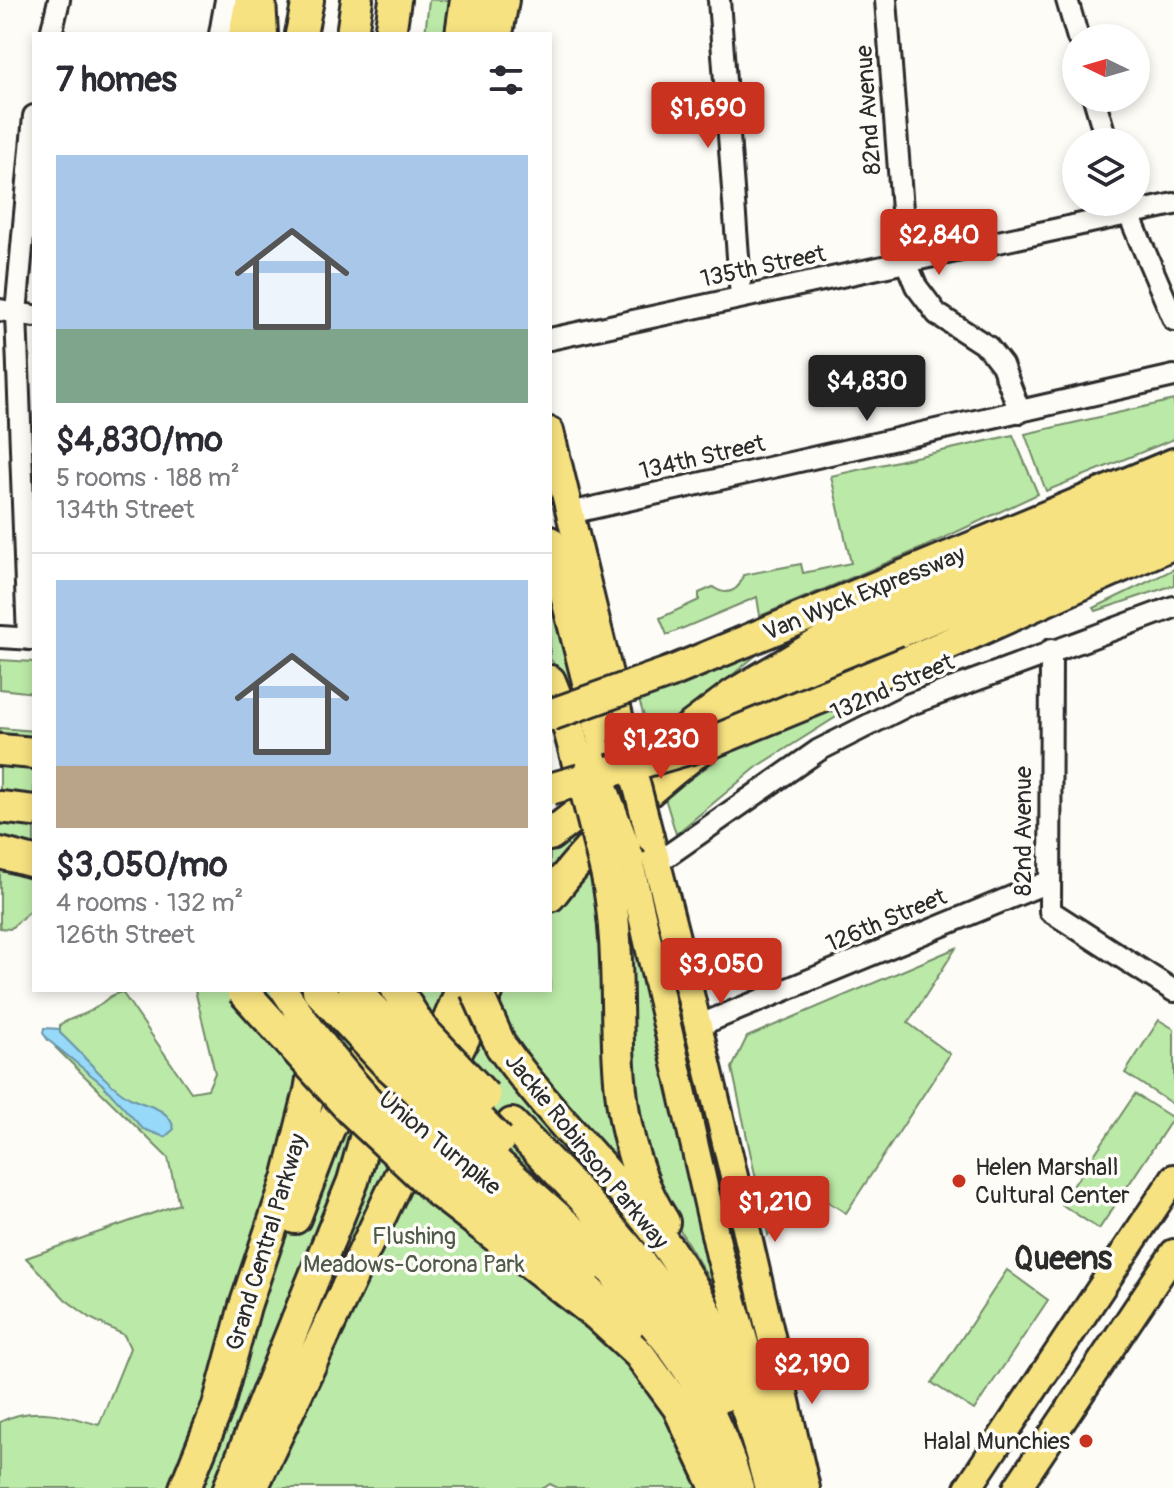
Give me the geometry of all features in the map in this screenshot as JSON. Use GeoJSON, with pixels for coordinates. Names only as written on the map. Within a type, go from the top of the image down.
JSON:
{"type":"FeatureCollection","features":[{"type":"Feature","properties":{"kind":"highway"},"geometry":{"type":"LineString","coordinates":[[260,0],[262,32]]}},
{"type":"Feature","properties":{"kind":"highway"},"geometry":{"type":"LineString","coordinates":[[301,32],[308,0]]}},
{"type":"Feature","properties":{"kind":"highway"},"geometry":{"type":"LineString","coordinates":[[352,32],[357,0]]}},
{"type":"Feature","properties":{"kind":"highway"},"geometry":{"type":"LineString","coordinates":[[390,32],[395,0]]}},
{"type":"Feature","properties":{"kind":"highway"},"geometry":{"type":"LineString","coordinates":[[410,32],[414,0]]}},
{"type":"Feature","properties":{"kind":"highway"},"geometry":{"type":"LineString","coordinates":[[461,32],[466,0]]}},
{"type":"Feature","properties":{"kind":"highway","name":"Van Wyck Expressway"},"geometry":{"type":"LineString","coordinates":[[552,714],[671,672],[1174,464]]}},
{"type":"Feature","properties":{"kind":"highway"},"geometry":{"type":"LineString","coordinates":[[552,833],[711,710],[800,654],[868,621],[1174,492]]}},
{"type":"Feature","properties":{"kind":"highway"},"geometry":{"type":"LineString","coordinates":[[552,894],[591,848],[643,798],[725,733],[809,680],[885,639],[1174,520]]}},
{"type":"Feature","properties":{"kind":"highway"},"geometry":{"type":"LineString","coordinates":[[552,788],[712,742],[910,661],[1174,543]]}},
{"type":"Feature","properties":{"kind":"highway"},"geometry":{"type":"LineString","coordinates":[[552,685],[568,726],[601,758],[631,866],[613,913],[617,1070],[624,1124],[642,1180],[684,1252],[708,1313]]}},
{"type":"Feature","properties":{"kind":"highway"},"geometry":{"type":"LineString","coordinates":[[0,750],[32,753]]}},
{"type":"Feature","properties":{"kind":"highway"},"geometry":{"type":"LineString","coordinates":[[0,770],[32,773]]}},
{"type":"Feature","properties":{"kind":"highway"},"geometry":{"type":"LineString","coordinates":[[0,807],[32,811]]}},
{"type":"Feature","properties":{"kind":"highway"},"geometry":{"type":"LineString","coordinates":[[0,837],[32,842]]}},
{"type":"Feature","properties":{"kind":"highway"},"geometry":{"type":"LineString","coordinates":[[0,853],[32,861]]}},
{"type":"Feature","properties":{"kind":"highway"},"geometry":{"type":"LineString","coordinates":[[244,992],[351,1110],[473,1158]]}},
{"type":"Feature","properties":{"kind":"highway"},"geometry":{"type":"LineString","coordinates":[[245,1306],[250,1262],[276,1173],[295,1090],[307,992]]}},
{"type":"Feature","properties":{"kind":"highway"},"geometry":{"type":"LineString","coordinates":[[320,992],[473,1158],[605,1260],[646,1317]]}},
{"type":"Feature","properties":{"kind":"highway","name":"Grand Central Parkway"},"geometry":{"type":"LineString","coordinates":[[185,1488],[218,1406],[245,1306],[295,1151],[328,992]]}},
{"type":"Feature","properties":{"kind":"highway"},"geometry":{"type":"LineString","coordinates":[[330,992],[387,1045],[598,1316],[639,1354],[678,1407],[716,1488]]}},
{"type":"Feature","properties":{"kind":"highway"},"geometry":{"type":"LineString","coordinates":[[355,992],[473,1158]]}},
{"type":"Feature","properties":{"kind":"highway"},"geometry":{"type":"LineString","coordinates":[[398,992],[434,1043],[473,1158]]}},
{"type":"Feature","properties":{"kind":"highway"},"geometry":{"type":"LineString","coordinates":[[218,1406],[262,1312],[347,1086],[370,1040],[403,992]]}},
{"type":"Feature","properties":{"kind":"highway","name":"Grand Central Parkway"},"geometry":{"type":"LineString","coordinates":[[229,1488],[353,1181],[404,992]]}},
{"type":"Feature","properties":{"kind":"highway"},"geometry":{"type":"LineString","coordinates":[[264,1403],[362,1217],[471,992]]}},
{"type":"Feature","properties":{"kind":"highway"},"geometry":{"type":"LineString","coordinates":[[252,1488],[463,1036],[471,992]]}},
{"type":"Feature","properties":{"kind":"highway","name":"Jackie Robinson Parkway"},"geometry":{"type":"LineString","coordinates":[[472,992],[501,1046],[667,1247],[708,1313],[740,1388],[770,1488]]}},
{"type":"Feature","properties":{"kind":"highway","name":"Jackie Robinson Parkway"},"geometry":{"type":"LineString","coordinates":[[473,1158],[615,1230],[661,1289],[714,1375],[756,1488]]}},
{"type":"Feature","properties":{"kind":"main road"},"geometry":{"type":"LineString","coordinates":[[242,32],[249,0]]}},
{"type":"Feature","properties":{"kind":"main road"},"geometry":{"type":"LineString","coordinates":[[480,32],[498,10]]}},
{"type":"Feature","properties":{"kind":"main road"},"geometry":{"type":"LineString","coordinates":[[552,439],[570,513],[601,758]]}},
{"type":"Feature","properties":{"kind":"main road"},"geometry":{"type":"LineString","coordinates":[[552,549],[601,758],[650,837],[631,866],[720,1256],[786,1488]]}},
{"type":"Feature","properties":{"kind":"main road"},"geometry":{"type":"LineString","coordinates":[[631,866],[700,1025],[768,1337],[806,1488]]}},
{"type":"Feature","properties":{"kind":"main road","name":"Union Turnpike"},"geometry":{"type":"LineString","coordinates":[[286,992],[338,1061],[473,1158],[585,1285],[640,1337],[671,1377],[694,1415],[722,1488]]}},
{"type":"Feature","properties":{"kind":"main road"},"geometry":{"type":"LineString","coordinates":[[677,1068],[699,1122],[768,1337]]}},
{"type":"Feature","properties":{"kind":"main road"},"geometry":{"type":"LineString","coordinates":[[968,1488],[1174,1178]]}},
{"type":"Feature","properties":{"kind":"main road"},"geometry":{"type":"LineString","coordinates":[[1017,1488],[1174,1253]]}},
{"type":"Feature","properties":{"kind":"main road"},"geometry":{"type":"LineString","coordinates":[[646,1317],[700,1391],[729,1454],[740,1488]]}},
{"type":"Feature","properties":{"kind":"street"},"geometry":{"type":"LineString","coordinates":[[51,32],[59,0]]}},
{"type":"Feature","properties":{"kind":"street"},"geometry":{"type":"LineString","coordinates":[[220,32],[226,0]]}},
{"type":"Feature","properties":{"kind":"street"},"geometry":{"type":"LineString","coordinates":[[719,0],[741,297]]}},
{"type":"Feature","properties":{"kind":"street","name":"82nd Avenue"},"geometry":{"type":"LineString","coordinates":[[886,0],[906,262],[916,286],[937,314],[988,347],[995,356],[1011,383],[1020,412]]}},
{"type":"Feature","properties":{"kind":"street"},"geometry":{"type":"LineString","coordinates":[[1067,0],[1074,24]]}},
{"type":"Feature","properties":{"kind":"street"},"geometry":{"type":"LineString","coordinates":[[0,637],[31,639],[17,313],[32,139]]}},
{"type":"Feature","properties":{"kind":"street","name":"135th Street"},"geometry":{"type":"LineString","coordinates":[[1150,206],[1174,204]]}},
{"type":"Feature","properties":{"kind":"street","name":"135th Street"},"geometry":{"type":"LineString","coordinates":[[552,339],[906,262],[1093,216]]}},
{"type":"Feature","properties":{"kind":"street"},"geometry":{"type":"LineString","coordinates":[[1128,216],[1174,320]]}},
{"type":"Feature","properties":{"kind":"street","name":"134th Street"},"geometry":{"type":"LineString","coordinates":[[570,513],[1174,376]]}},
{"type":"Feature","properties":{"kind":"street","name":"132nd Street"},"geometry":{"type":"LineString","coordinates":[[631,866],[819,750],[908,705],[1174,607]]}},
{"type":"Feature","properties":{"kind":"street","name":"82nd Avenue"},"geometry":{"type":"LineString","coordinates":[[1051,650],[1050,911],[1174,991]]}},
{"type":"Feature","properties":{"kind":"street","name":"126th Street"},"geometry":{"type":"LineString","coordinates":[[700,1025],[1048,882]]}},
{"type":"Feature","properties":{"kind":"green space"},"geometry":{"type":"Polygon","coordinates":[[[429,0],[459,0],[453,32],[425,32],[429,0]]]}},
{"type":"Feature","properties":{"kind":"green space"},"geometry":{"type":"Polygon","coordinates":[[[1174,400],[1174,439],[1046,491],[1025,434],[1174,400]]]}},
{"type":"Feature","properties":{"kind":"green space"},"geometry":{"type":"Polygon","coordinates":[[[1013,435],[1038,494],[922,548],[760,616],[757,597],[667,635],[660,618],[699,600],[699,593],[713,587],[723,592],[732,591],[743,575],[801,564],[803,573],[851,563],[831,476],[1013,435]]]}},
{"type":"Feature","properties":{"kind":"green space"},"geometry":{"type":"Polygon","coordinates":[[[1174,569],[1174,585],[1096,611],[1094,608],[1174,569]]]}},
{"type":"Feature","properties":{"kind":"green space"},"geometry":{"type":"Polygon","coordinates":[[[552,592],[582,711],[552,661],[552,592]]]}},
{"type":"Feature","properties":{"kind":"green space"},"geometry":{"type":"Polygon","coordinates":[[[760,652],[656,738],[651,739],[639,700],[760,652]]]}},
{"type":"Feature","properties":{"kind":"green space"},"geometry":{"type":"Polygon","coordinates":[[[0,660],[32,662],[32,693],[0,689],[0,660]]]}},
{"type":"Feature","properties":{"kind":"green space"},"geometry":{"type":"Polygon","coordinates":[[[841,675],[852,707],[757,767],[676,834],[665,798],[794,702],[841,675]]]}},
{"type":"Feature","properties":{"kind":"green space"},"geometry":{"type":"Polygon","coordinates":[[[0,728],[32,731],[32,909],[10,929],[0,928],[0,728]]]}},
{"type":"Feature","properties":{"kind":"green space","name":"Flushing Meadows-Corona Park"},"geometry":{"type":"Polygon","coordinates":[[[582,825],[587,836],[569,896],[598,866],[607,999],[675,1271],[719,1488],[558,1488],[550,1484],[544,1488],[0,1488],[0,1422],[25,1414],[50,1413],[99,1425],[130,1348],[124,1335],[92,1319],[66,1300],[26,1258],[179,1204],[168,1158],[55,1047],[84,1057],[60,1033],[60,1025],[122,992],[191,1092],[208,1089],[215,1073],[195,992],[552,992],[552,851],[582,825]]]}},
{"type":"Feature","properties":{"kind":"green space"},"geometry":{"type":"Polygon","coordinates":[[[621,911],[650,1004],[723,1303],[662,1200],[630,1097],[621,911]]]}},
{"type":"Feature","properties":{"kind":"green space"},"geometry":{"type":"Polygon","coordinates":[[[956,948],[908,1023],[950,1054],[846,1213],[802,1186],[768,1235],[732,1068],[747,1037],[956,948]]]}},
{"type":"Feature","properties":{"kind":"green space"},"geometry":{"type":"Polygon","coordinates":[[[1159,1020],[1174,1029],[1174,1105],[1125,1073],[1159,1020]]]}},
{"type":"Feature","properties":{"kind":"green space"},"geometry":{"type":"Polygon","coordinates":[[[1135,1094],[1173,1118],[1099,1229],[1061,1204],[1135,1094]]]}},
{"type":"Feature","properties":{"kind":"green space"},"geometry":{"type":"Polygon","coordinates":[[[1007,1270],[1048,1300],[974,1410],[932,1383],[1007,1270]]]}},
{"type":"Feature","properties":{"kind":"water"},"geometry":{"type":"Polygon","coordinates":[[[44,1028],[60,1029],[60,1033],[112,1085],[130,1098],[162,1111],[174,1129],[165,1137],[143,1129],[101,1083],[48,1040],[43,1033],[44,1028]]]}},
{"type":"Feature","properties":{"kind":"place","name":"Helen Marshall Cultural Center"},"geometry":{"type":"Point","coordinates":[959,1181]}},
{"type":"Feature","properties":{"kind":"place","name":"Halal Munchies"},"geometry":{"type":"Point","coordinates":[1086,1441]}},
{"type":"Feature","properties":{"kind":"district","name":"Queens"},"geometry":{"type":"Point","coordinates":[1063,1258]}}]}
